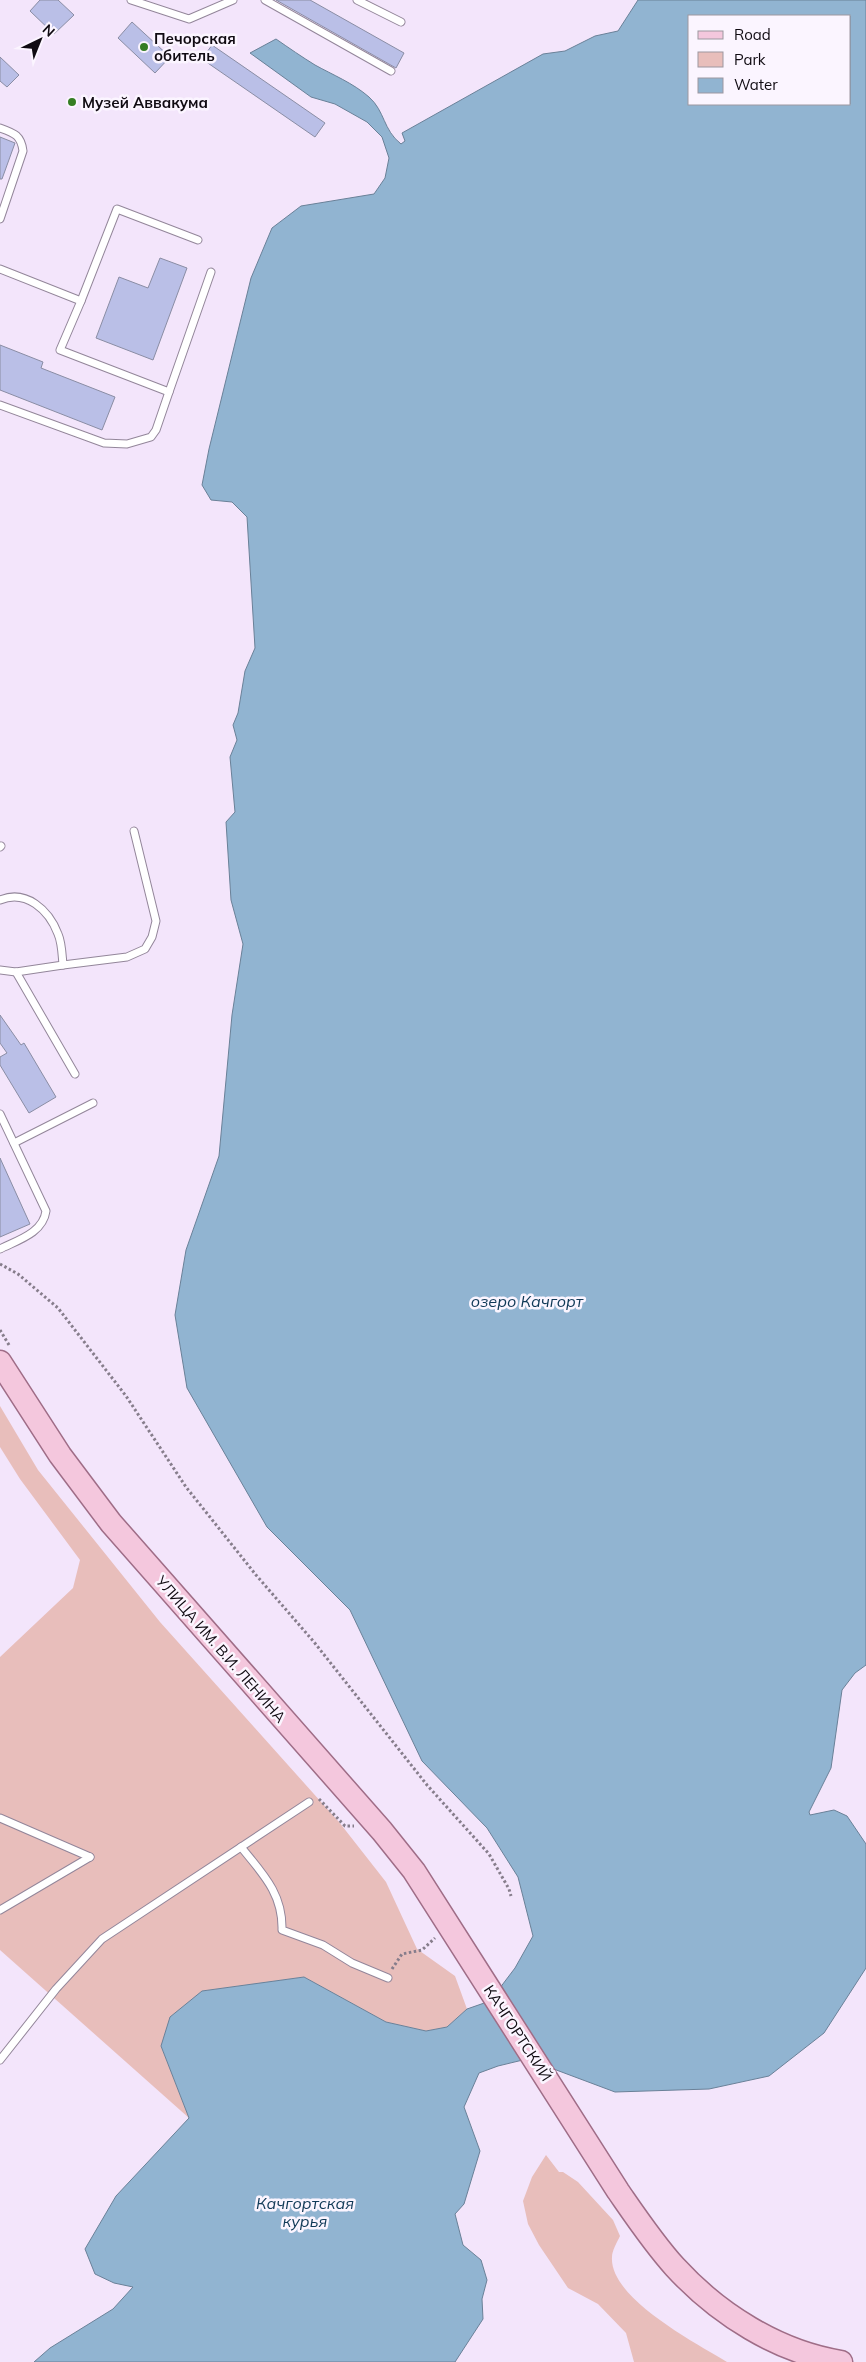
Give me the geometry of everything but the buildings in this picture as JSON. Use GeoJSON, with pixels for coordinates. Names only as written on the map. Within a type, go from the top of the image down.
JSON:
{"type":"FeatureCollection","features":[{"type":"Feature","properties":{"kind":"main road","name":"УЛИЦА ИМ. В.И. ЛЕНИНА"},"geometry":{"type":"LineString","coordinates":[[0,1362],[60,1455],[111,1522],[382,1831],[414,1871],[445,1932]]}},
{"type":"Feature","properties":{"kind":"main road","name":"КАЧГОРТСКИЙ"},"geometry":{"type":"LineString","coordinates":[[445,1932],[585,2138],[618,2191],[675,2267],[702,2293],[734,2317],[765,2336],[822,2359],[841,2362]]}},
{"type":"Feature","properties":{"kind":"lane"},"geometry":{"type":"LineString","coordinates":[[132,0],[189,19],[233,0]]}},
{"type":"Feature","properties":{"kind":"lane"},"geometry":{"type":"LineString","coordinates":[[265,0],[391,71]]}},
{"type":"Feature","properties":{"kind":"lane"},"geometry":{"type":"LineString","coordinates":[[357,0],[401,22]]}},
{"type":"Feature","properties":{"kind":"lane"},"geometry":{"type":"LineString","coordinates":[[0,128],[16,134],[22,140],[23,151],[0,219]]}},
{"type":"Feature","properties":{"kind":"lane"},"geometry":{"type":"LineString","coordinates":[[169,392],[60,350],[117,209],[198,240]]}},
{"type":"Feature","properties":{"kind":"lane"},"geometry":{"type":"LineString","coordinates":[[0,270],[81,301]]}},
{"type":"Feature","properties":{"kind":"lane"},"geometry":{"type":"LineString","coordinates":[[0,405],[104,444],[127,444],[151,437],[156,430],[211,272]]}},
{"type":"Feature","properties":{"kind":"lane"},"geometry":{"type":"LineString","coordinates":[[0,970],[16,972],[127,957],[145,949],[152,937],[156,920],[134,831]]}},
{"type":"Feature","properties":{"kind":"lane"},"geometry":{"type":"LineString","coordinates":[[0,900],[11,896],[21,896],[33,902],[50,918],[59,935],[64,965]]}},
{"type":"Feature","properties":{"kind":"lane"},"geometry":{"type":"LineString","coordinates":[[16,972],[75,1074]]}},
{"type":"Feature","properties":{"kind":"lane"},"geometry":{"type":"LineString","coordinates":[[14,1143],[93,1103]]}},
{"type":"Feature","properties":{"kind":"lane"},"geometry":{"type":"LineString","coordinates":[[0,1114],[46,1211],[44,1221],[31,1234],[0,1249]]}},
{"type":"Feature","properties":{"kind":"lane"},"geometry":{"type":"LineString","coordinates":[[0,2060],[56,1989],[102,1939],[309,1802]]}},
{"type":"Feature","properties":{"kind":"lane"},"geometry":{"type":"LineString","coordinates":[[0,1818],[90,1857],[0,1910]]}},
{"type":"Feature","properties":{"kind":"lane"},"geometry":{"type":"LineString","coordinates":[[241,1847],[270,1883],[282,1913],[282,1930],[323,1945],[352,1963],[388,1978]]}},
{"type":"Feature","properties":{"kind":"path"},"geometry":{"type":"LineString","coordinates":[[0,1264],[18,1274],[58,1308],[126,1396],[186,1487],[256,1575],[314,1642],[427,1785],[489,1854],[510,1889],[511,1896]]}},
{"type":"Feature","properties":{"kind":"path"},"geometry":{"type":"LineString","coordinates":[[309,1802],[320,1798],[345,1826],[359,1825]]}},
{"type":"Feature","properties":{"kind":"path"},"geometry":{"type":"LineString","coordinates":[[388,1978],[402,1954],[422,1950],[445,1932]]}},
{"type":"Feature","properties":{"kind":"green space"},"geometry":{"type":"Polygon","coordinates":[[[0,1406],[38,1470],[160,1622],[339,1822],[386,1882],[417,1949],[455,1976],[467,2009],[447,2027],[426,2031],[386,2022],[304,1977],[202,1991],[161,2046],[189,2118],[0,1950],[0,1657],[73,1588],[80,1560],[20,1479],[0,1447],[0,1406]]]}},
{"type":"Feature","properties":{"kind":"green space"},"geometry":{"type":"Polygon","coordinates":[[[546,2155],[559,2172],[563,2172],[578,2182],[613,2220],[620,2236],[612,2257],[615,2273],[624,2288],[657,2318],[727,2362],[634,2362],[626,2333],[598,2304],[568,2288],[539,2245],[528,2224],[523,2201],[532,2177],[546,2155]]]}},
{"type":"Feature","properties":{"kind":"water","name":"озеро Качгорт"},"geometry":{"type":"Polygon","coordinates":[[[638,0],[866,0],[866,1665],[855,1673],[842,1690],[831,1768],[809,1812],[810,1815],[834,1810],[847,1816],[866,1844],[866,1968],[824,2033],[769,2076],[709,2089],[615,2092],[527,2059],[479,2073],[464,2107],[480,2151],[464,2204],[455,2214],[463,2245],[481,2260],[487,2280],[482,2299],[483,2319],[455,2362],[34,2362],[50,2348],[113,2309],[133,2287],[114,2283],[95,2274],[85,2249],[116,2196],[189,2118],[161,2046],[170,2017],[202,1991],[304,1977],[386,2022],[426,2031],[447,2027],[467,2009],[490,2001],[515,1968],[533,1936],[518,1877],[487,1828],[422,1761],[350,1610],[267,1527],[187,1388],[175,1315],[186,1250],[219,1156],[232,1015],[243,944],[231,900],[226,822],[235,812],[230,757],[237,740],[233,725],[238,713],[245,671],[255,648],[247,517],[232,502],[211,500],[202,485],[251,278],[272,228],[301,206],[374,194],[385,178],[389,158],[382,137],[367,122],[335,104],[311,97],[250,53],[276,39],[315,65],[350,83],[374,102],[391,133],[401,144],[405,141],[402,133],[543,54],[565,51],[595,36],[618,31],[638,0]]]}},
{"type":"Feature","properties":{"kind":"place","name":"Печорская обитель"},"geometry":{"type":"Point","coordinates":[144,47]}},
{"type":"Feature","properties":{"kind":"place","name":"Музей Аввакума"},"geometry":{"type":"Point","coordinates":[72,102]}},
{"type":"Feature","properties":{"kind":"water label","name":"Качгортская курья"},"geometry":{"type":"Point","coordinates":[305,2212]}}]}
